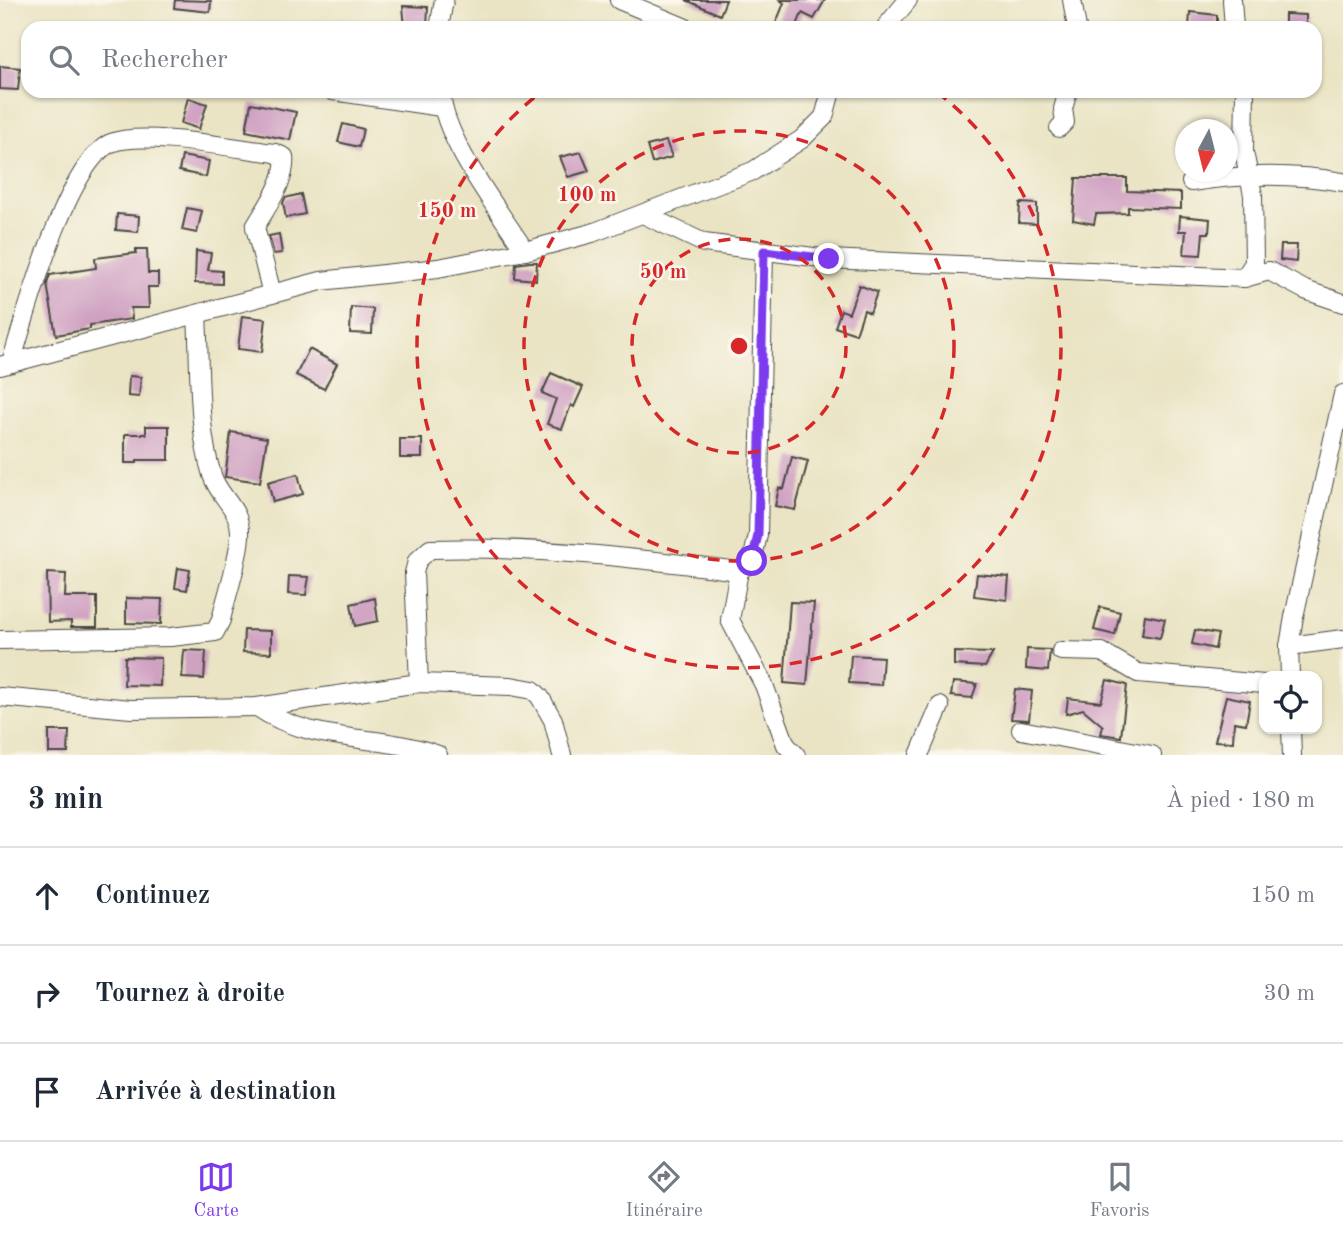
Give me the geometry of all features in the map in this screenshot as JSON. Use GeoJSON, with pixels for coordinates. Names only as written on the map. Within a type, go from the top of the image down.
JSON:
{"type":"FeatureCollection","features":[{"type":"Feature","properties":{"kind":"street"},"geometry":{"type":"LineString","coordinates":[[440,21],[444,0]]}},
{"type":"Feature","properties":{"kind":"street"},"geometry":{"type":"LineString","coordinates":[[619,0],[668,21]]}},
{"type":"Feature","properties":{"kind":"street"},"geometry":{"type":"LineString","coordinates":[[890,21],[907,0]]}},
{"type":"Feature","properties":{"kind":"street"},"geometry":{"type":"LineString","coordinates":[[1072,0],[1076,21]]}},
{"type":"Feature","properties":{"kind":"street"},"geometry":{"type":"LineString","coordinates":[[1232,0],[1234,21]]}},
{"type":"Feature","properties":{"kind":"street"},"geometry":{"type":"LineString","coordinates":[[6,364],[321,281],[438,268],[525,251],[645,215],[753,171],[802,139],[824,117],[829,98]]}},
{"type":"Feature","properties":{"kind":"street"},"geometry":{"type":"LineString","coordinates":[[1059,128],[1065,122],[1063,110],[1066,98]]}},
{"type":"Feature","properties":{"kind":"street"},"geometry":{"type":"LineString","coordinates":[[1244,278],[1254,263],[1253,195],[1244,152],[1245,98]]}},
{"type":"Feature","properties":{"kind":"street"},"geometry":{"type":"LineString","coordinates":[[441,99],[466,159],[525,251]]}},
{"type":"Feature","properties":{"kind":"street"},"geometry":{"type":"LineString","coordinates":[[6,364],[45,255],[74,190],[94,157],[110,143],[136,138],[284,156],[285,165],[272,198],[255,227],[272,294]]}},
{"type":"Feature","properties":{"kind":"street"},"geometry":{"type":"LineString","coordinates":[[1238,176],[1304,175],[1343,182]]}},
{"type":"Feature","properties":{"kind":"street"},"geometry":{"type":"LineString","coordinates":[[645,215],[704,243],[829,259],[1244,278],[1269,271],[1305,290],[1343,303]]}},
{"type":"Feature","properties":{"kind":"street"},"geometry":{"type":"LineString","coordinates":[[764,251],[758,535],[752,561],[739,571],[730,620],[764,685],[786,745],[796,755]]}},
{"type":"Feature","properties":{"kind":"street"},"geometry":{"type":"LineString","coordinates":[[0,640],[171,637],[215,632],[221,620],[240,536],[239,520],[212,475],[203,417],[197,315]]}},
{"type":"Feature","properties":{"kind":"street"},"geometry":{"type":"LineString","coordinates":[[1290,671],[1289,646],[1343,394]]}},
{"type":"Feature","properties":{"kind":"street"},"geometry":{"type":"LineString","coordinates":[[419,683],[414,573],[417,562],[430,549],[467,548],[624,556],[739,571]]}},
{"type":"Feature","properties":{"kind":"street"},"geometry":{"type":"LineString","coordinates":[[1289,646],[1343,639]]}},
{"type":"Feature","properties":{"kind":"street"},"geometry":{"type":"LineString","coordinates":[[1061,651],[1102,652],[1138,673],[1259,684]]}},
{"type":"Feature","properties":{"kind":"street"},"geometry":{"type":"LineString","coordinates":[[0,697],[131,709],[257,708],[419,683],[486,684],[533,690],[553,720],[562,755]]}},
{"type":"Feature","properties":{"kind":"street"},"geometry":{"type":"LineString","coordinates":[[919,755],[940,706]]}},
{"type":"Feature","properties":{"kind":"street"},"geometry":{"type":"LineString","coordinates":[[257,708],[277,721],[303,731],[331,737],[365,739],[438,755]]}},
{"type":"Feature","properties":{"kind":"street"},"geometry":{"type":"LineString","coordinates":[[1021,730],[1152,755]]}},
{"type":"Feature","properties":{"kind":"street"},"geometry":{"type":"LineString","coordinates":[[1291,734],[1292,755]]}},
{"type":"Feature","properties":{"kind":"building"},"geometry":{"type":"Polygon","coordinates":[[[175,0],[211,1],[210,12],[174,8],[175,0]]]}},
{"type":"Feature","properties":{"kind":"building"},"geometry":{"type":"Polygon","coordinates":[[[686,0],[726,0],[720,15],[686,0]]]}},
{"type":"Feature","properties":{"kind":"building"},"geometry":{"type":"Polygon","coordinates":[[[780,0],[825,0],[814,19],[802,13],[799,21],[777,21],[784,3],[780,0]]]}},
{"type":"Feature","properties":{"kind":"building"},"geometry":{"type":"Polygon","coordinates":[[[403,6],[428,7],[427,21],[404,21],[403,6]]]}},
{"type":"Feature","properties":{"kind":"building"},"geometry":{"type":"Polygon","coordinates":[[[1190,12],[1217,15],[1217,21],[1189,21],[1190,12]]]}},
{"type":"Feature","properties":{"kind":"building"},"geometry":{"type":"Polygon","coordinates":[[[1285,14],[1306,15],[1306,21],[1285,21],[1285,14]]]}},
{"type":"Feature","properties":{"kind":"building"},"geometry":{"type":"Polygon","coordinates":[[[0,66],[20,68],[18,90],[0,89],[0,66]]]}},
{"type":"Feature","properties":{"kind":"building"},"geometry":{"type":"Polygon","coordinates":[[[188,98],[207,104],[199,129],[181,123],[188,98]]]}},
{"type":"Feature","properties":{"kind":"building"},"geometry":{"type":"Polygon","coordinates":[[[251,103],[296,112],[290,140],[246,131],[251,103]]]}},
{"type":"Feature","properties":{"kind":"building"},"geometry":{"type":"Polygon","coordinates":[[[343,124],[363,129],[359,147],[338,142],[343,124]]]}},
{"type":"Feature","properties":{"kind":"building"},"geometry":{"type":"Polygon","coordinates":[[[666,141],[672,157],[652,163],[647,146],[666,141]]]}},
{"type":"Feature","properties":{"kind":"building"},"geometry":{"type":"Polygon","coordinates":[[[581,152],[589,171],[568,177],[560,157],[581,152]]]}},
{"type":"Feature","properties":{"kind":"building"},"geometry":{"type":"Polygon","coordinates":[[[182,156],[209,161],[206,177],[179,171],[182,156]]]}},
{"type":"Feature","properties":{"kind":"building"},"geometry":{"type":"Polygon","coordinates":[[[1076,178],[1127,178],[1127,191],[1181,193],[1181,209],[1128,207],[1128,213],[1096,214],[1094,224],[1073,220],[1076,178]]]}},
{"type":"Feature","properties":{"kind":"building"},"geometry":{"type":"Polygon","coordinates":[[[301,194],[305,214],[286,218],[283,203],[285,198],[301,194]]]}},
{"type":"Feature","properties":{"kind":"building"},"geometry":{"type":"Polygon","coordinates":[[[1020,203],[1037,204],[1037,224],[1019,223],[1020,203]]]}},
{"type":"Feature","properties":{"kind":"building"},"geometry":{"type":"Polygon","coordinates":[[[187,208],[202,211],[197,233],[182,230],[187,208]]]}},
{"type":"Feature","properties":{"kind":"building"},"geometry":{"type":"Polygon","coordinates":[[[117,214],[139,216],[138,232],[116,230],[117,214]]]}},
{"type":"Feature","properties":{"kind":"building"},"geometry":{"type":"Polygon","coordinates":[[[1180,216],[1210,219],[1209,233],[1203,233],[1201,255],[1184,254],[1186,231],[1179,231],[1180,216]]]}},
{"type":"Feature","properties":{"kind":"building"},"geometry":{"type":"Polygon","coordinates":[[[279,234],[282,253],[274,254],[269,236],[279,234]]]}},
{"type":"Feature","properties":{"kind":"building"},"geometry":{"type":"Polygon","coordinates":[[[1281,245],[1297,245],[1296,262],[1280,260],[1281,245]]]}},
{"type":"Feature","properties":{"kind":"building"},"geometry":{"type":"Polygon","coordinates":[[[136,249],[147,249],[148,273],[158,273],[158,287],[148,287],[149,308],[131,308],[132,319],[90,325],[90,329],[56,335],[47,284],[50,275],[96,268],[95,258],[136,253],[136,249]]]}},
{"type":"Feature","properties":{"kind":"building"},"geometry":{"type":"Polygon","coordinates":[[[196,251],[211,253],[208,270],[222,271],[222,284],[195,283],[196,251]]]}},
{"type":"Feature","properties":{"kind":"building"},"geometry":{"type":"Polygon","coordinates":[[[537,262],[536,280],[515,278],[516,264],[537,262]]]}},
{"type":"Feature","properties":{"kind":"building"},"geometry":{"type":"Polygon","coordinates":[[[859,285],[877,292],[870,313],[864,310],[856,334],[835,327],[841,310],[849,313],[859,285]]]}},
{"type":"Feature","properties":{"kind":"building"},"geometry":{"type":"Polygon","coordinates":[[[351,307],[373,309],[372,334],[350,333],[351,307]]]}},
{"type":"Feature","properties":{"kind":"building"},"geometry":{"type":"Polygon","coordinates":[[[242,316],[266,319],[262,352],[238,349],[242,316]]]}},
{"type":"Feature","properties":{"kind":"building"},"geometry":{"type":"Polygon","coordinates":[[[309,349],[337,364],[324,389],[296,375],[309,349]]]}},
{"type":"Feature","properties":{"kind":"building"},"geometry":{"type":"Polygon","coordinates":[[[551,373],[583,387],[574,407],[571,405],[562,429],[547,424],[556,399],[542,393],[551,373]]]}},
{"type":"Feature","properties":{"kind":"building"},"geometry":{"type":"Polygon","coordinates":[[[129,376],[141,377],[139,397],[128,396],[129,376]]]}},
{"type":"Feature","properties":{"kind":"building"},"geometry":{"type":"Polygon","coordinates":[[[146,426],[169,426],[169,460],[137,460],[137,463],[125,463],[125,434],[146,434],[146,426]]]}},
{"type":"Feature","properties":{"kind":"building"},"geometry":{"type":"Polygon","coordinates":[[[231,432],[267,438],[260,482],[225,477],[231,432]]]}},
{"type":"Feature","properties":{"kind":"building"},"geometry":{"type":"Polygon","coordinates":[[[400,439],[422,439],[422,458],[400,458],[400,439]]]}},
{"type":"Feature","properties":{"kind":"building"},"geometry":{"type":"Polygon","coordinates":[[[792,457],[808,461],[795,510],[775,506],[779,488],[784,489],[792,457]]]}},
{"type":"Feature","properties":{"kind":"building"},"geometry":{"type":"Polygon","coordinates":[[[298,474],[303,494],[273,502],[268,482],[298,474]]]}},
{"type":"Feature","properties":{"kind":"building"},"geometry":{"type":"Polygon","coordinates":[[[178,568],[190,570],[187,590],[175,588],[178,568]]]}},
{"type":"Feature","properties":{"kind":"building"},"geometry":{"type":"Polygon","coordinates":[[[47,573],[66,574],[65,597],[97,597],[97,627],[71,627],[71,621],[48,622],[47,573]]]}},
{"type":"Feature","properties":{"kind":"building"},"geometry":{"type":"Polygon","coordinates":[[[977,574],[1009,577],[1007,600],[974,596],[977,574]]]}},
{"type":"Feature","properties":{"kind":"building"},"geometry":{"type":"Polygon","coordinates":[[[289,576],[309,577],[306,595],[288,594],[289,576]]]}},
{"type":"Feature","properties":{"kind":"building"},"geometry":{"type":"Polygon","coordinates":[[[126,598],[162,599],[161,624],[126,623],[126,598]]]}},
{"type":"Feature","properties":{"kind":"building"},"geometry":{"type":"Polygon","coordinates":[[[375,598],[378,621],[355,626],[351,604],[375,598]]]}},
{"type":"Feature","properties":{"kind":"building"},"geometry":{"type":"Polygon","coordinates":[[[790,602],[814,603],[807,685],[784,683],[790,602]]]}},
{"type":"Feature","properties":{"kind":"building"},"geometry":{"type":"Polygon","coordinates":[[[1100,607],[1120,612],[1115,635],[1094,630],[1100,607]]]}},
{"type":"Feature","properties":{"kind":"building"},"geometry":{"type":"Polygon","coordinates":[[[1145,615],[1165,619],[1160,638],[1142,635],[1145,615]]]}},
{"type":"Feature","properties":{"kind":"building"},"geometry":{"type":"Polygon","coordinates":[[[244,630],[271,631],[271,653],[243,652],[244,630]]]}},
{"type":"Feature","properties":{"kind":"building"},"geometry":{"type":"Polygon","coordinates":[[[1195,630],[1218,634],[1215,649],[1192,644],[1195,630]]]}},
{"type":"Feature","properties":{"kind":"building"},"geometry":{"type":"Polygon","coordinates":[[[1027,649],[1050,650],[1048,671],[1026,669],[1027,649]]]}},
{"type":"Feature","properties":{"kind":"building"},"geometry":{"type":"Polygon","coordinates":[[[184,650],[206,651],[204,679],[182,678],[184,650]]]}},
{"type":"Feature","properties":{"kind":"building"},"geometry":{"type":"Polygon","coordinates":[[[954,652],[993,653],[985,667],[954,665],[954,652]]]}},
{"type":"Feature","properties":{"kind":"building"},"geometry":{"type":"Polygon","coordinates":[[[851,655],[883,657],[881,685],[849,683],[851,655]]]}},
{"type":"Feature","properties":{"kind":"building"},"geometry":{"type":"Polygon","coordinates":[[[125,657],[161,658],[160,686],[124,685],[125,657]]]}},
{"type":"Feature","properties":{"kind":"building"},"geometry":{"type":"Polygon","coordinates":[[[1107,680],[1127,685],[1121,737],[1101,734],[1103,726],[1083,709],[1066,714],[1068,698],[1101,702],[1107,680]]]}},
{"type":"Feature","properties":{"kind":"building"},"geometry":{"type":"Polygon","coordinates":[[[953,682],[977,684],[972,698],[951,696],[953,682]]]}},
{"type":"Feature","properties":{"kind":"building"},"geometry":{"type":"Polygon","coordinates":[[[1015,689],[1032,691],[1029,720],[1011,719],[1015,689]]]}},
{"type":"Feature","properties":{"kind":"building"},"geometry":{"type":"Polygon","coordinates":[[[1226,696],[1250,701],[1246,724],[1234,722],[1233,742],[1215,741],[1226,696]]]}},
{"type":"Feature","properties":{"kind":"building"},"geometry":{"type":"Polygon","coordinates":[[[49,731],[69,731],[68,753],[49,753],[49,731]]]}},
{"type":"Feature","properties":{"kind":"route"},"geometry":{"type":"LineString","coordinates":[[752,561],[758,535],[764,251],[829,259]]}}]}
